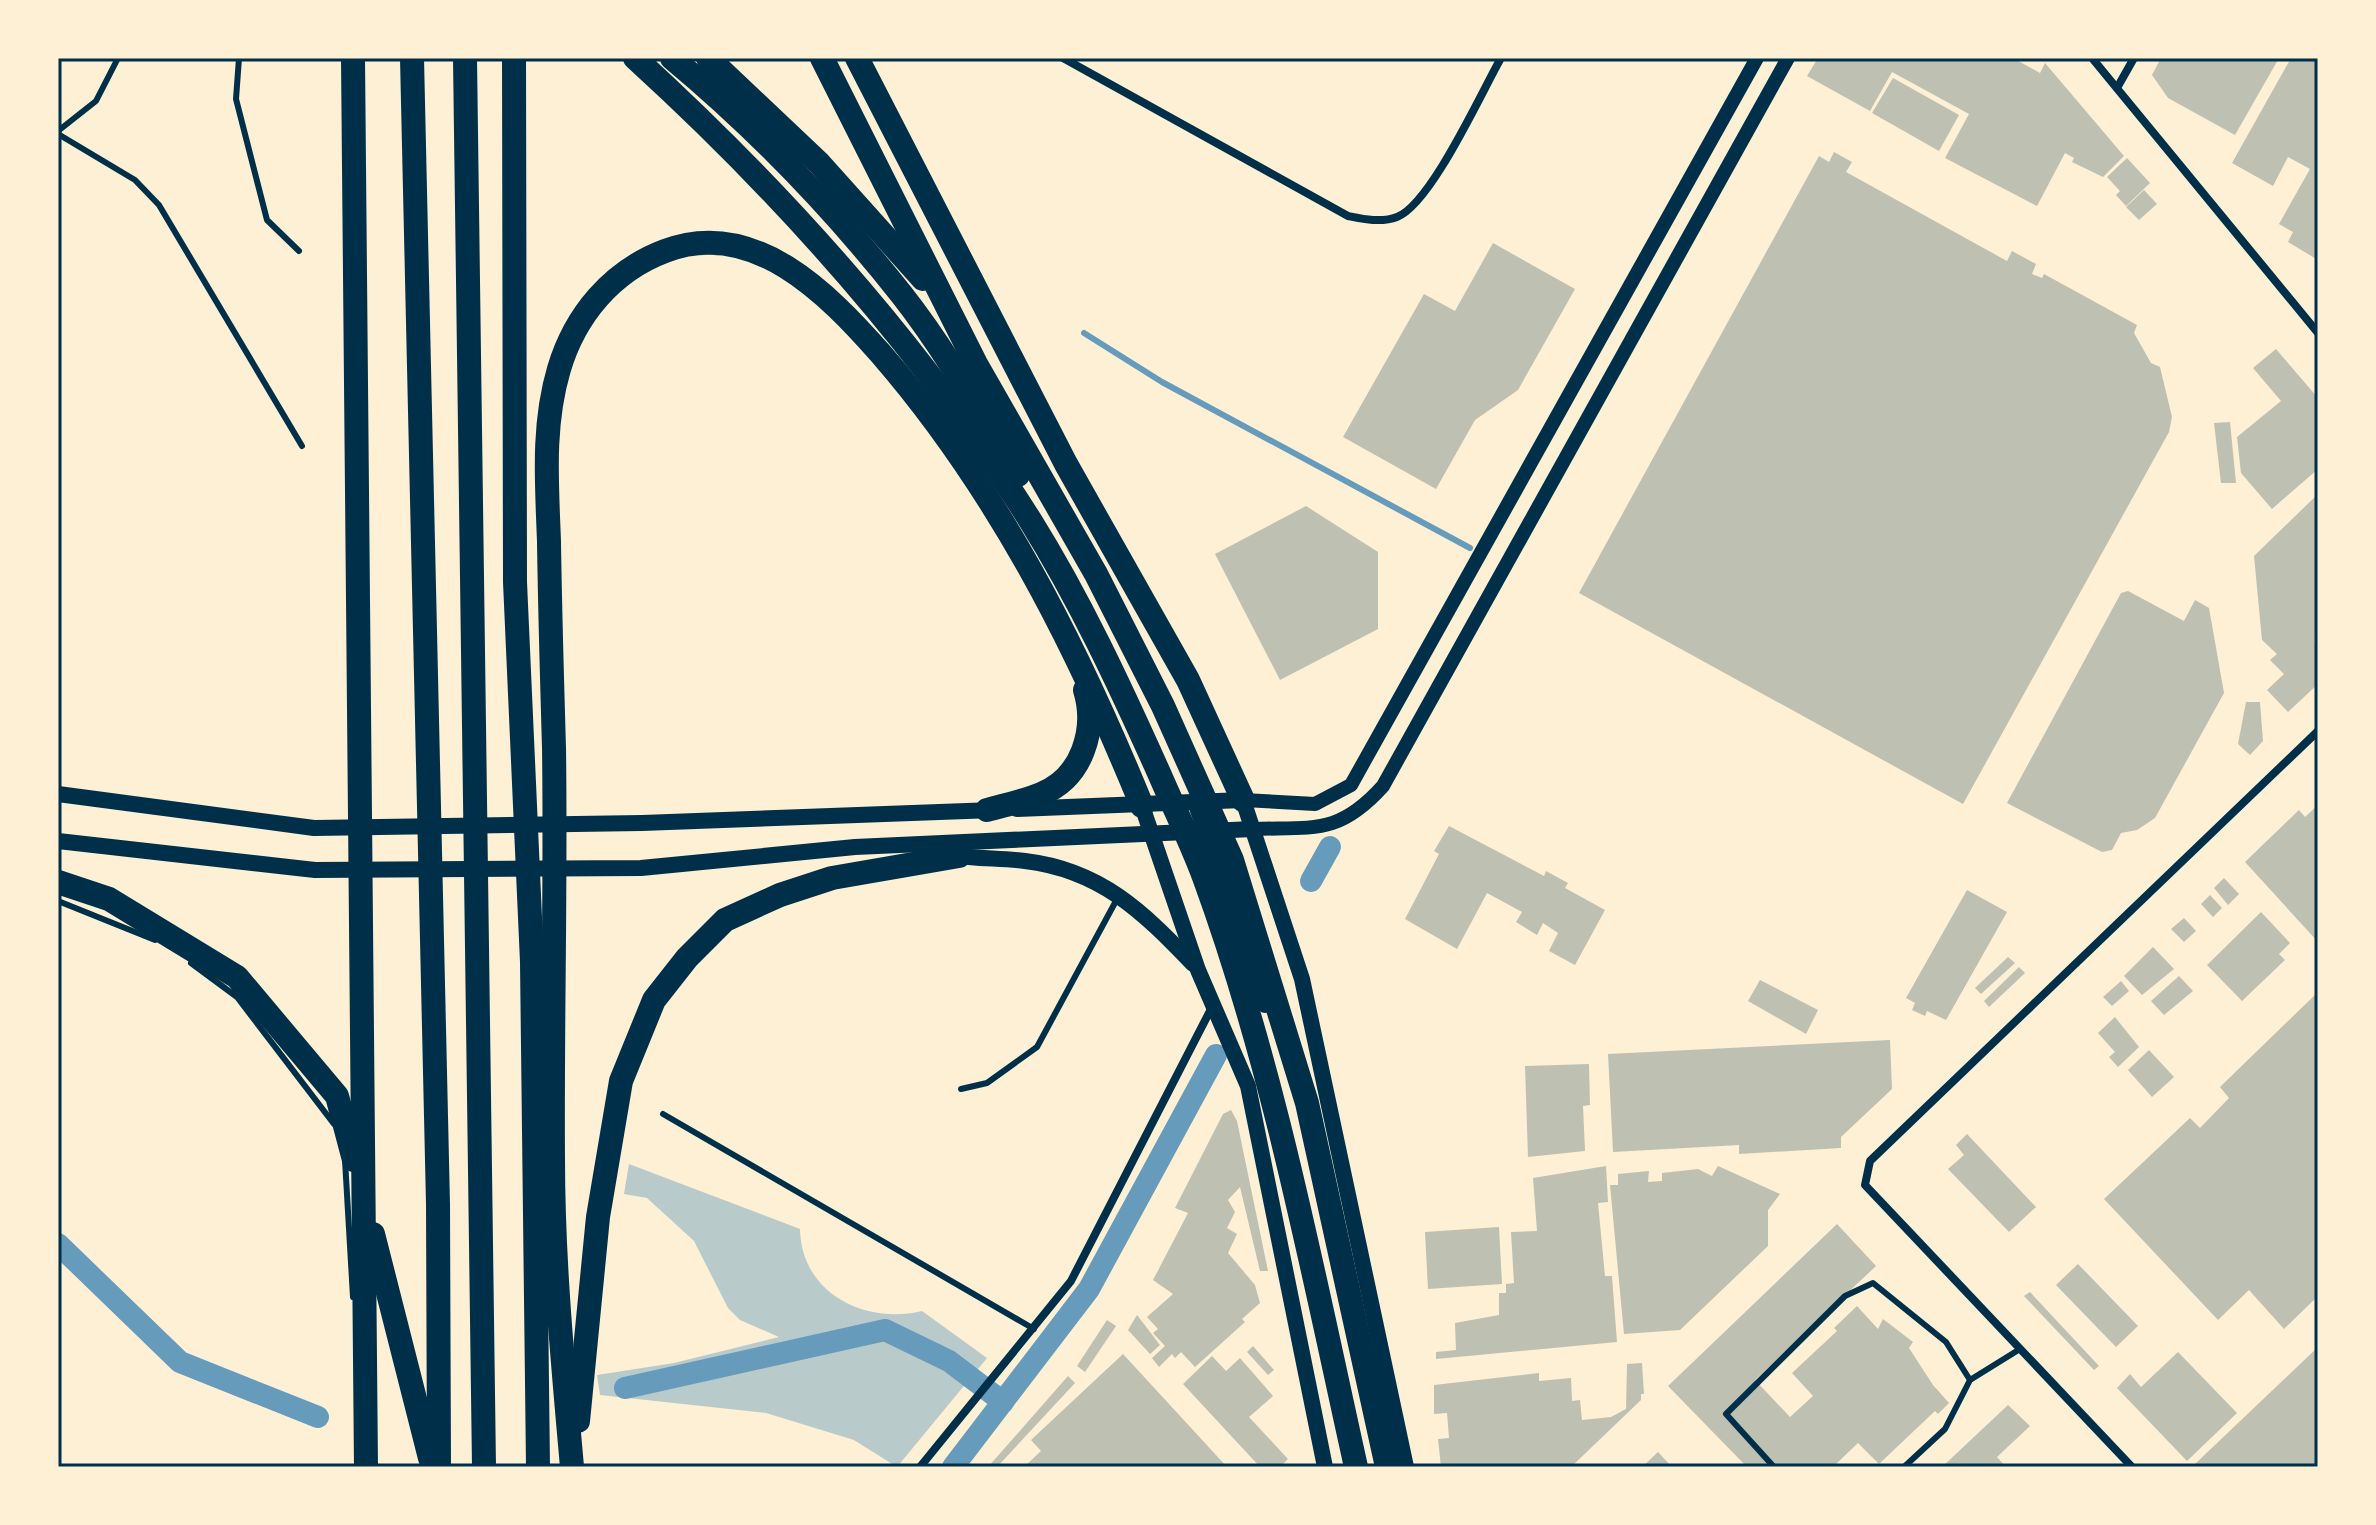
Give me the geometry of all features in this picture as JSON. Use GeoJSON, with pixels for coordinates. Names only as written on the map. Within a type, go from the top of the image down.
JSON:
{"type":"FeatureCollection","features":[{"type":"Feature","properties":{"kind":"highway"},"geometry":{"type":"LineString","coordinates":[[353,58],[363,1463]]}},
{"type":"Feature","properties":{"kind":"highway"},"geometry":{"type":"LineString","coordinates":[[412,58],[438,1204],[439,1467]]}},
{"type":"Feature","properties":{"kind":"highway"},"geometry":{"type":"LineString","coordinates":[[465,58],[484,1467]]}},
{"type":"Feature","properties":{"kind":"highway"},"geometry":{"type":"LineString","coordinates":[[514,58],[515,582],[532,962],[538,1467]]}},
{"type":"Feature","properties":{"kind":"highway"},"geometry":{"type":"LineString","coordinates":[[635,58],[758,175],[864,294],[965,423],[1038,533],[1090,625],[1204,876],[1281,1124],[1356,1467]]}},
{"type":"Feature","properties":{"kind":"highway"},"geometry":{"type":"LineString","coordinates":[[672,58],[711,91],[826,205],[903,297],[954,369],[1048,523],[1119,651],[1195,802]]}},
{"type":"Feature","properties":{"kind":"highway"},"geometry":{"type":"LineString","coordinates":[[708,58],[819,163],[885,232],[984,354],[1066,464]]}},
{"type":"Feature","properties":{"kind":"highway"},"geometry":{"type":"LineString","coordinates":[[822,58],[976,364],[1096,574],[1163,706],[1232,860],[1307,1103],[1387,1467]]}},
{"type":"Feature","properties":{"kind":"highway"},"geometry":{"type":"LineString","coordinates":[[857,58],[1066,464],[1188,680],[1243,800]]}},
{"type":"Feature","properties":{"kind":"highway"},"geometry":{"type":"LineString","coordinates":[[573,1467],[560,1340],[553,1163],[554,752],[546,432],[559,367],[580,321],[609,285],[638,262],[674,248],[710,244],[745,248],[784,264],[820,289],[850,319],[942,428],[993,502],[1069,638],[1142,806]]}},
{"type":"Feature","properties":{"kind":"highway"},"geometry":{"type":"LineString","coordinates":[[903,297],[993,502]]}},
{"type":"Feature","properties":{"kind":"highway"},"geometry":{"type":"LineString","coordinates":[[987,810],[1043,794],[1065,779],[1078,762],[1089,734],[1088,700],[1069,638]]}},
{"type":"Feature","properties":{"kind":"highway"},"geometry":{"type":"LineString","coordinates":[[573,1467],[598,1217],[621,1081],[654,1000],[687,958],[725,920],[780,895],[832,878],[959,856]]}},
{"type":"Feature","properties":{"kind":"highway"},"geometry":{"type":"LineString","coordinates":[[58,882],[109,899],[237,977],[337,1096],[433,1467]]}},
{"type":"Feature","properties":{"kind":"main road"},"geometry":{"type":"LineString","coordinates":[[58,794],[314,828],[642,823],[1243,800],[1302,979],[1406,1467]]}},
{"type":"Feature","properties":{"kind":"main road"},"geometry":{"type":"LineString","coordinates":[[1195,802],[1266,1008],[1352,1211]]}},
{"type":"Feature","properties":{"kind":"main road"},"geometry":{"type":"LineString","coordinates":[[1142,806],[1198,970],[1215,1003],[1248,1086],[1325,1467]]}},
{"type":"Feature","properties":{"kind":"main road"},"geometry":{"type":"LineString","coordinates":[[58,841],[315,870],[641,868],[899,845],[1154,836],[1253,829]]}},
{"type":"Feature","properties":{"kind":"main road"},"geometry":{"type":"LineString","coordinates":[[899,845],[959,856],[1028,861],[1087,875],[1152,921],[1198,970]]}},
{"type":"Feature","properties":{"kind":"street"},"geometry":{"type":"LineString","coordinates":[[1063,58],[1348,216],[1370,220],[1395,218],[1424,195],[1501,58]]}},
{"type":"Feature","properties":{"kind":"street"},"geometry":{"type":"LineString","coordinates":[[1243,800],[1315,804],[1351,785],[1757,58]]}},
{"type":"Feature","properties":{"kind":"street"},"geometry":{"type":"LineString","coordinates":[[1253,829],[1321,826],[1342,821],[1360,812],[1383,786],[1788,58]]}},
{"type":"Feature","properties":{"kind":"street"},"geometry":{"type":"LineString","coordinates":[[2092,58],[2318,333]]}},
{"type":"Feature","properties":{"kind":"street"},"geometry":{"type":"LineString","coordinates":[[2117,88],[2134,58]]}},
{"type":"Feature","properties":{"kind":"street"},"geometry":{"type":"LineString","coordinates":[[2132,1467],[1865,1185],[1870,1161],[2318,731]]}},
{"type":"Feature","properties":{"kind":"street"},"geometry":{"type":"LineString","coordinates":[[920,1467],[1071,1281],[1215,1003]]}},
{"type":"Feature","properties":{"kind":"lane"},"geometry":{"type":"LineString","coordinates":[[118,58],[96,101],[58,133],[135,180],[159,205],[302,446]]}},
{"type":"Feature","properties":{"kind":"lane"},"geometry":{"type":"LineString","coordinates":[[239,58],[236,99],[267,220],[299,251]]}},
{"type":"Feature","properties":{"kind":"lane"},"geometry":{"type":"LineString","coordinates":[[961,1089],[987,1083],[1037,1047],[1119,895]]}},
{"type":"Feature","properties":{"kind":"lane"},"geometry":{"type":"LineString","coordinates":[[58,901],[170,947]]}},
{"type":"Feature","properties":{"kind":"lane"},"geometry":{"type":"LineString","coordinates":[[181,955],[237,997],[343,1137],[353,1305]]}},
{"type":"Feature","properties":{"kind":"lane"},"geometry":{"type":"LineString","coordinates":[[663,1114],[1034,1329]]}},
{"type":"Feature","properties":{"kind":"lane"},"geometry":{"type":"LineString","coordinates":[[1774,1467],[1726,1414],[1845,1296],[1873,1283],[1906,1306],[1946,1342],[1970,1380]]}},
{"type":"Feature","properties":{"kind":"lane"},"geometry":{"type":"LineString","coordinates":[[355,1336],[363,1463]]}},
{"type":"Feature","properties":{"kind":"lane"},"geometry":{"type":"LineString","coordinates":[[1904,1467],[1945,1429],[1970,1380],[2020,1349]]}},
{"type":"Feature","properties":{"kind":"shaded area"},"geometry":{"type":"Polygon","coordinates":[[[629,1164],[800,1229],[803,1251],[811,1271],[824,1287],[840,1299],[879,1313],[922,1311],[987,1358],[897,1467],[854,1440],[766,1413],[600,1395],[597,1375],[674,1363],[779,1337],[740,1320],[728,1308],[694,1241],[647,1198],[624,1194],[629,1164]]]}},
{"type":"Feature","properties":{"kind":"building"},"geometry":{"type":"Polygon","coordinates":[[[1818,58],[2013,58],[2040,73],[2045,63],[2124,156],[2103,177],[2072,162],[2074,158],[2065,153],[2037,206],[1945,158],[1969,114],[1892,72],[1870,111],[1807,76],[1818,58]]]}},
{"type":"Feature","properties":{"kind":"building"},"geometry":{"type":"Polygon","coordinates":[[[2161,58],[2279,58],[2235,135],[2168,98],[2152,75],[2161,58]]]}},
{"type":"Feature","properties":{"kind":"building"},"geometry":{"type":"Polygon","coordinates":[[[2291,58],[2318,58],[2318,260],[2288,242],[2293,232],[2279,224],[2310,169],[2288,157],[2273,186],[2232,163],[2291,58]]]}},
{"type":"Feature","properties":{"kind":"building"},"geometry":{"type":"Polygon","coordinates":[[[1893,78],[1959,115],[1939,151],[1872,113],[1893,78]]]}},
{"type":"Feature","properties":{"kind":"building"},"geometry":{"type":"Polygon","coordinates":[[[1834,152],[1852,162],[1846,172],[2007,261],[2012,251],[2036,264],[2032,274],[2042,278],[2044,274],[2137,325],[2134,333],[2151,363],[2160,367],[2172,417],[2169,432],[1963,804],[1579,593],[1819,156],[1829,162],[1834,152]]]}},
{"type":"Feature","properties":{"kind":"building"},"geometry":{"type":"Polygon","coordinates":[[[2127,158],[2150,183],[2126,206],[2116,195],[2120,191],[2107,177],[2127,158]]]}},
{"type":"Feature","properties":{"kind":"building"},"geometry":{"type":"Polygon","coordinates":[[[2144,190],[2157,204],[2139,220],[2126,207],[2144,190]]]}},
{"type":"Feature","properties":{"kind":"building"},"geometry":{"type":"Polygon","coordinates":[[[1493,243],[1575,289],[1518,390],[1475,420],[1436,489],[1343,437],[1424,294],[1455,311],[1493,243]]]}},
{"type":"Feature","properties":{"kind":"building"},"geometry":{"type":"Polygon","coordinates":[[[2276,349],[2318,398],[2318,469],[2272,509],[2241,473],[2237,437],[2281,401],[2253,368],[2276,349]]]}},
{"type":"Feature","properties":{"kind":"building"},"geometry":{"type":"Polygon","coordinates":[[[2230,422],[2236,483],[2221,483],[2214,423],[2230,422]]]}},
{"type":"Feature","properties":{"kind":"building"},"geometry":{"type":"Polygon","coordinates":[[[2318,494],[2318,636],[2314,640],[2318,645],[2318,684],[2288,712],[2267,690],[2284,674],[2270,660],[2277,654],[2262,640],[2254,556],[2318,494]]]}},
{"type":"Feature","properties":{"kind":"building"},"geometry":{"type":"Polygon","coordinates":[[[1306,506],[1378,552],[1378,629],[1280,680],[1215,554],[1306,506]]]}},
{"type":"Feature","properties":{"kind":"building"},"geometry":{"type":"Polygon","coordinates":[[[2128,591],[2184,621],[2195,600],[2209,608],[2224,693],[2155,818],[2137,830],[2121,833],[2112,850],[2102,852],[2007,803],[2121,593],[2128,591]]]}},
{"type":"Feature","properties":{"kind":"building"},"geometry":{"type":"Polygon","coordinates":[[[2246,702],[2260,702],[2263,741],[2250,755],[2238,744],[2246,702]]]}},
{"type":"Feature","properties":{"kind":"building"},"geometry":{"type":"Polygon","coordinates":[[[2318,805],[2318,942],[2245,862],[2299,810],[2305,817],[2318,805]]]}},
{"type":"Feature","properties":{"kind":"building"},"geometry":{"type":"Polygon","coordinates":[[[1449,826],[1544,876],[1546,871],[1568,883],[1565,888],[1605,910],[1575,965],[1549,951],[1558,933],[1543,923],[1537,935],[1516,922],[1522,912],[1487,893],[1457,949],[1405,919],[1439,854],[1434,851],[1449,826]]]}},
{"type":"Feature","properties":{"kind":"building"},"geometry":{"type":"Polygon","coordinates":[[[2224,878],[2239,894],[2228,905],[2214,888],[2224,878]]]}},
{"type":"Feature","properties":{"kind":"building"},"geometry":{"type":"Polygon","coordinates":[[[1967,890],[2007,912],[1946,1020],[1927,1011],[1925,1016],[1912,1010],[1915,1003],[1906,998],[1967,890]]]}},
{"type":"Feature","properties":{"kind":"building"},"geometry":{"type":"Polygon","coordinates":[[[2210,895],[2222,908],[2213,917],[2201,904],[2210,895]]]}},
{"type":"Feature","properties":{"kind":"building"},"geometry":{"type":"Polygon","coordinates":[[[2261,912],[2290,943],[2279,954],[2285,960],[2242,1001],[2207,965],[2261,912]]]}},
{"type":"Feature","properties":{"kind":"building"},"geometry":{"type":"Polygon","coordinates":[[[2184,918],[2196,931],[2184,942],[2171,929],[2184,918]]]}},
{"type":"Feature","properties":{"kind":"building"},"geometry":{"type":"Polygon","coordinates":[[[2153,947],[2174,969],[2142,995],[2124,976],[2153,947]]]}},
{"type":"Feature","properties":{"kind":"building"},"geometry":{"type":"Polygon","coordinates":[[[2008,957],[2015,963],[1981,994],[1975,988],[2008,957]]]}},
{"type":"Feature","properties":{"kind":"building"},"geometry":{"type":"Polygon","coordinates":[[[2019,967],[2025,973],[1989,1007],[1984,1001],[2019,967]]]}},
{"type":"Feature","properties":{"kind":"building"},"geometry":{"type":"Polygon","coordinates":[[[2179,976],[2193,991],[2164,1015],[2151,1001],[2179,976]]]}},
{"type":"Feature","properties":{"kind":"building"},"geometry":{"type":"Polygon","coordinates":[[[1760,980],[1818,1010],[1806,1034],[1748,1001],[1760,980]]]}},
{"type":"Feature","properties":{"kind":"building"},"geometry":{"type":"Polygon","coordinates":[[[2121,981],[2129,991],[2112,1006],[2103,997],[2121,981]]]}},
{"type":"Feature","properties":{"kind":"building"},"geometry":{"type":"Polygon","coordinates":[[[2318,992],[2318,1296],[2284,1329],[2249,1290],[2218,1320],[2104,1199],[2190,1118],[2200,1128],[2229,1098],[2220,1087],[2318,992]]]}},
{"type":"Feature","properties":{"kind":"building"},"geometry":{"type":"Polygon","coordinates":[[[2115,1017],[2139,1047],[2118,1067],[2109,1057],[2115,1052],[2098,1033],[2115,1017]]]}},
{"type":"Feature","properties":{"kind":"building"},"geometry":{"type":"Polygon","coordinates":[[[1890,1040],[1892,1089],[1841,1137],[1841,1148],[1739,1154],[1739,1145],[1613,1152],[1608,1054],[1890,1040]]]}},
{"type":"Feature","properties":{"kind":"building"},"geometry":{"type":"Polygon","coordinates":[[[2149,1050],[2174,1077],[2152,1097],[2128,1070],[2149,1050]]]}},
{"type":"Feature","properties":{"kind":"building"},"geometry":{"type":"Polygon","coordinates":[[[1589,1064],[1590,1105],[1583,1106],[1585,1151],[1528,1157],[1525,1066],[1589,1064]]]}},
{"type":"Feature","properties":{"kind":"building"},"geometry":{"type":"Polygon","coordinates":[[[1231,1110],[1237,1121],[1268,1271],[1260,1271],[1240,1187],[1228,1200],[1235,1212],[1227,1228],[1237,1234],[1228,1253],[1255,1285],[1260,1303],[1242,1319],[1245,1322],[1195,1367],[1181,1352],[1175,1358],[1172,1354],[1159,1367],[1152,1358],[1165,1346],[1153,1333],[1158,1329],[1147,1317],[1173,1294],[1153,1280],[1188,1213],[1175,1208],[1223,1114],[1231,1110]]]}},
{"type":"Feature","properties":{"kind":"building"},"geometry":{"type":"Polygon","coordinates":[[[1967,1134],[2036,1207],[2009,1232],[1948,1169],[1964,1155],[1956,1145],[1967,1134]]]}},
{"type":"Feature","properties":{"kind":"building"},"geometry":{"type":"Polygon","coordinates":[[[1606,1166],[1608,1202],[1598,1203],[1605,1276],[1612,1276],[1617,1342],[1436,1359],[1436,1352],[1456,1350],[1455,1323],[1499,1315],[1499,1293],[1506,1293],[1506,1284],[1514,1283],[1511,1232],[1537,1231],[1533,1178],[1606,1166]]]}},
{"type":"Feature","properties":{"kind":"building"},"geometry":{"type":"Polygon","coordinates":[[[1718,1166],[1780,1194],[1768,1210],[1768,1246],[1680,1330],[1624,1334],[1610,1185],[1618,1185],[1618,1174],[1649,1171],[1648,1182],[1662,1181],[1662,1173],[1698,1169],[1712,1176],[1718,1166]]]}},
{"type":"Feature","properties":{"kind":"building"},"geometry":{"type":"Polygon","coordinates":[[[1837,1224],[1876,1266],[1755,1380],[1790,1417],[1813,1396],[1792,1373],[1837,1331],[1834,1328],[1857,1306],[1878,1329],[1883,1319],[1913,1342],[1909,1348],[1949,1403],[1938,1414],[1935,1411],[1879,1464],[1858,1443],[1836,1464],[1838,1467],[1747,1467],[1668,1386],[1837,1224]]]}},
{"type":"Feature","properties":{"kind":"building"},"geometry":{"type":"Polygon","coordinates":[[[1499,1227],[1502,1284],[1428,1289],[1425,1232],[1499,1227]]]}},
{"type":"Feature","properties":{"kind":"building"},"geometry":{"type":"Polygon","coordinates":[[[2078,1264],[2138,1326],[2116,1347],[2056,1285],[2078,1264]]]}},
{"type":"Feature","properties":{"kind":"building"},"geometry":{"type":"Polygon","coordinates":[[[2030,1292],[2099,1366],[2094,1370],[2024,1296],[2030,1292]]]}},
{"type":"Feature","properties":{"kind":"building"},"geometry":{"type":"Polygon","coordinates":[[[1137,1315],[1160,1345],[1150,1354],[1128,1330],[1137,1315]]]}},
{"type":"Feature","properties":{"kind":"building"},"geometry":{"type":"Polygon","coordinates":[[[1107,1320],[1116,1326],[1085,1372],[1077,1366],[1107,1320]]]}},
{"type":"Feature","properties":{"kind":"building"},"geometry":{"type":"Polygon","coordinates":[[[1253,1346],[1274,1370],[1268,1375],[1247,1352],[1253,1346]]]}},
{"type":"Feature","properties":{"kind":"building"},"geometry":{"type":"Polygon","coordinates":[[[2318,1347],[2318,1467],[2198,1467],[2195,1464],[2318,1347]]]}},
{"type":"Feature","properties":{"kind":"building"},"geometry":{"type":"Polygon","coordinates":[[[2178,1352],[2237,1413],[2187,1461],[2117,1388],[2130,1374],[2141,1387],[2178,1352]]]}},
{"type":"Feature","properties":{"kind":"building"},"geometry":{"type":"Polygon","coordinates":[[[1123,1354],[1227,1467],[1024,1467],[1041,1451],[1031,1440],[1123,1354]]]}},
{"type":"Feature","properties":{"kind":"building"},"geometry":{"type":"Polygon","coordinates":[[[1212,1356],[1226,1371],[1240,1358],[1273,1396],[1249,1417],[1288,1459],[1280,1467],[1260,1467],[1183,1384],[1212,1356]]]}},
{"type":"Feature","properties":{"kind":"building"},"geometry":{"type":"Polygon","coordinates":[[[1642,1363],[1644,1394],[1641,1394],[1641,1400],[1571,1467],[1441,1467],[1438,1439],[1449,1438],[1447,1413],[1434,1414],[1434,1385],[1539,1373],[1539,1381],[1571,1378],[1572,1401],[1580,1400],[1582,1420],[1611,1417],[1626,1409],[1627,1364],[1642,1363]]]}},
{"type":"Feature","properties":{"kind":"building"},"geometry":{"type":"Polygon","coordinates":[[[1068,1376],[1075,1383],[997,1467],[988,1467],[1068,1376]]]}},
{"type":"Feature","properties":{"kind":"building"},"geometry":{"type":"Polygon","coordinates":[[[2008,1405],[2030,1426],[1997,1457],[2006,1467],[1942,1467],[2008,1405]]]}},
{"type":"Feature","properties":{"kind":"building"},"geometry":{"type":"Polygon","coordinates":[[[1658,1452],[1672,1467],[1642,1467],[1658,1452]]]}},
{"type":"Feature","properties":{"kind":"waterway"},"geometry":{"type":"LineString","coordinates":[[1084,333],[1162,382],[1470,548]]}},
{"type":"Feature","properties":{"kind":"waterway"},"geometry":{"type":"LineString","coordinates":[[1311,881],[1330,847]]}},
{"type":"Feature","properties":{"kind":"waterway"},"geometry":{"type":"LineString","coordinates":[[953,1467],[1089,1289],[1216,1055]]}},
{"type":"Feature","properties":{"kind":"waterway"},"geometry":{"type":"LineString","coordinates":[[58,1244],[180,1362],[318,1417]]}},
{"type":"Feature","properties":{"kind":"waterway"},"geometry":{"type":"LineString","coordinates":[[625,1388],[885,1330],[949,1361],[1003,1402]]}}]}
